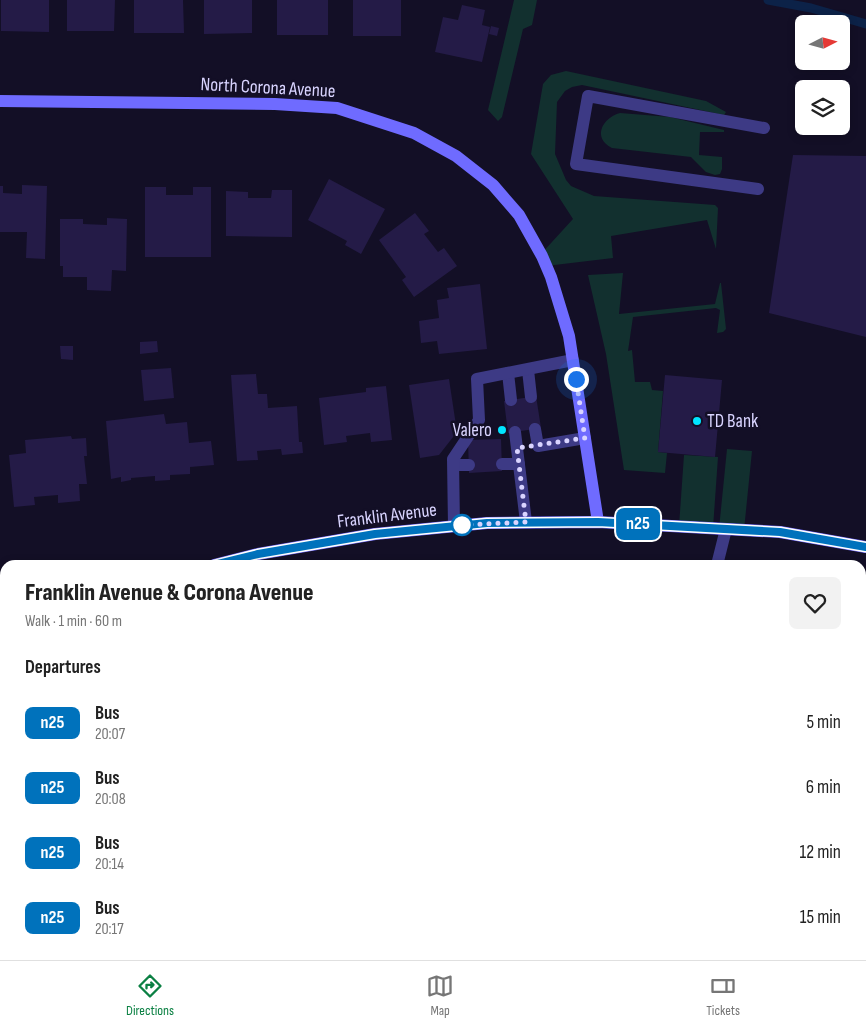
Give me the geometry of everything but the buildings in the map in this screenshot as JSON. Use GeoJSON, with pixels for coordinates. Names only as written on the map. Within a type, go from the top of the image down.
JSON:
{"type":"FeatureCollection","features":[{"type":"Feature","properties":{"kind":"main road","name":"North Corona Avenue"},"geometry":{"type":"LineString","coordinates":[[0,101],[275,104],[337,108],[414,133],[456,156],[493,185],[519,215],[542,256],[557,295],[569,336],[598,522]]}},
{"type":"Feature","properties":{"kind":"main road","name":"Franklin Avenue"},"geometry":{"type":"LineString","coordinates":[[234,560],[258,554],[375,534],[487,523],[526,522],[598,522],[780,532],[866,547]]}},
{"type":"Feature","properties":{"kind":"street"},"geometry":{"type":"LineString","coordinates":[[758,189],[576,164],[588,96],[764,128]]}},
{"type":"Feature","properties":{"kind":"street"},"geometry":{"type":"LineString","coordinates":[[454,526],[454,459],[479,420],[477,380],[573,360]]}},
{"type":"Feature","properties":{"kind":"street"},"geometry":{"type":"LineString","coordinates":[[528,370],[531,397]]}},
{"type":"Feature","properties":{"kind":"street"},"geometry":{"type":"LineString","coordinates":[[508,373],[511,400]]}},
{"type":"Feature","properties":{"kind":"street"},"geometry":{"type":"LineString","coordinates":[[535,429],[538,446]]}},
{"type":"Feature","properties":{"kind":"street"},"geometry":{"type":"LineString","coordinates":[[515,432],[526,522]]}},
{"type":"Feature","properties":{"kind":"street"},"geometry":{"type":"LineString","coordinates":[[517,448],[585,438]]}},
{"type":"Feature","properties":{"kind":"street"},"geometry":{"type":"LineString","coordinates":[[502,464],[519,464]]}},
{"type":"Feature","properties":{"kind":"street"},"geometry":{"type":"LineString","coordinates":[[454,465],[469,465]]}},
{"type":"Feature","properties":{"kind":"street"},"geometry":{"type":"LineString","coordinates":[[718,560],[726,529]]}},
{"type":"Feature","properties":{"kind":"green space"},"geometry":{"type":"Polygon","coordinates":[[[514,0],[537,0],[532,25],[523,29],[502,117],[498,121],[488,110],[514,0]]]}},
{"type":"Feature","properties":{"kind":"green space"},"geometry":{"type":"Polygon","coordinates":[[[566,71],[706,101],[726,112],[724,115],[582,85],[565,91],[557,102],[555,154],[566,180],[571,186],[594,196],[715,205],[718,208],[716,249],[707,220],[611,236],[613,258],[546,266],[541,254],[573,219],[531,154],[543,84],[551,75],[566,71]]]}},
{"type":"Feature","properties":{"kind":"green space"},"geometry":{"type":"Polygon","coordinates":[[[620,113],[670,117],[724,130],[724,132],[700,132],[699,155],[722,157],[720,174],[715,175],[706,172],[691,157],[612,148],[602,139],[602,129],[608,119],[620,113]]]}},
{"type":"Feature","properties":{"kind":"green space"},"geometry":{"type":"Polygon","coordinates":[[[623,273],[619,314],[715,304],[721,283],[726,329],[723,332],[717,333],[720,310],[716,308],[633,317],[628,351],[632,350],[635,382],[650,382],[652,390],[663,391],[658,452],[667,453],[665,473],[624,470],[606,354],[588,275],[623,273]]]}},
{"type":"Feature","properties":{"kind":"green space"},"geometry":{"type":"Polygon","coordinates":[[[727,449],[752,451],[744,530],[719,529],[727,449]]]}},
{"type":"Feature","properties":{"kind":"green space"},"geometry":{"type":"Polygon","coordinates":[[[684,455],[718,457],[713,528],[679,526],[684,455]]]}},
{"type":"Feature","properties":{"kind":"waterway"},"geometry":{"type":"LineString","coordinates":[[768,0],[811,8],[866,24]]}},
{"type":"Feature","properties":{"kind":"bus line","name":"n25"},"geometry":{"type":"LineString","coordinates":[[234,560],[258,554],[375,534],[487,523],[598,522],[780,532],[866,547]]}},
{"type":"Feature","properties":{"kind":"place","name":"TD Bank"},"geometry":{"type":"Point","coordinates":[697,421]}},
{"type":"Feature","properties":{"kind":"place","name":"Valero"},"geometry":{"type":"Point","coordinates":[502,430]}},
{"type":"Feature","properties":{"kind":"route"},"geometry":{"type":"LineString","coordinates":[[462,525],[526,522],[517,448],[585,438],[576,379]]}}]}
